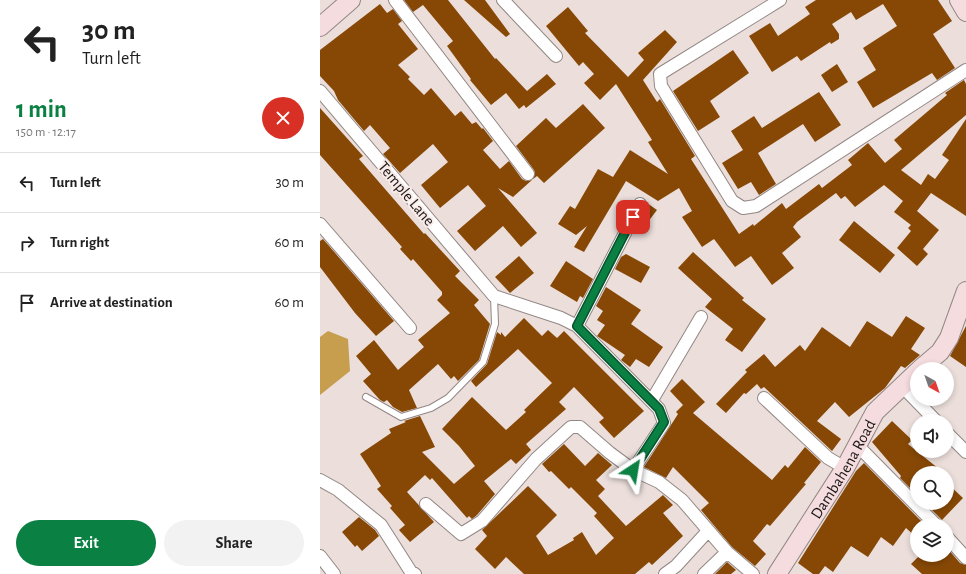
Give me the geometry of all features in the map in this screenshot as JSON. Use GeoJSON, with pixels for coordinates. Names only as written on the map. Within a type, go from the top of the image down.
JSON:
{"type":"FeatureCollection","features":[{"type":"Feature","properties":{"kind":"street"},"geometry":{"type":"LineString","coordinates":[[320,26],[350,0]]}},
{"type":"Feature","properties":{"kind":"street"},"geometry":{"type":"LineString","coordinates":[[395,0],[528,174]]}},
{"type":"Feature","properties":{"kind":"street"},"geometry":{"type":"LineString","coordinates":[[503,0],[556,56]]}},
{"type":"Feature","properties":{"kind":"street"},"geometry":{"type":"LineString","coordinates":[[780,0],[660,74],[662,86],[732,201],[743,208],[756,206],[966,70]]}},
{"type":"Feature","properties":{"kind":"street"},"geometry":{"type":"LineString","coordinates":[[959,0],[966,12]]}},
{"type":"Feature","properties":{"kind":"street","name":"Temple Lane"},"geometry":{"type":"LineString","coordinates":[[320,91],[494,296]]}},
{"type":"Feature","properties":{"kind":"street"},"geometry":{"type":"LineString","coordinates":[[577,326],[640,204]]}},
{"type":"Feature","properties":{"kind":"street"},"geometry":{"type":"LineString","coordinates":[[320,224],[410,328]]}},
{"type":"Feature","properties":{"kind":"street"},"geometry":{"type":"LineString","coordinates":[[928,362],[940,352],[962,319],[966,291]]}},
{"type":"Feature","properties":{"kind":"street"},"geometry":{"type":"LineString","coordinates":[[494,296],[561,318],[577,326],[652,400],[659,409],[664,422],[633,470]]}},
{"type":"Feature","properties":{"kind":"street"},"geometry":{"type":"LineString","coordinates":[[652,400],[701,317]]}},
{"type":"Feature","properties":{"kind":"street","name":"Dambahena Road"},"geometry":{"type":"LineString","coordinates":[[777,574],[845,468],[875,412],[910,379]]}},
{"type":"Feature","properties":{"kind":"street"},"geometry":{"type":"LineString","coordinates":[[902,386],[929,414]]}},
{"type":"Feature","properties":{"kind":"street"},"geometry":{"type":"LineString","coordinates":[[764,398],[828,458],[845,468]]}},
{"type":"Feature","properties":{"kind":"street"},"geometry":{"type":"LineString","coordinates":[[426,504],[461,534],[482,521],[536,459],[571,427],[580,426],[610,453],[633,470],[659,482],[682,500],[728,552],[753,574]]}},
{"type":"Feature","properties":{"kind":"street"},"geometry":{"type":"LineString","coordinates":[[954,440],[966,452]]}},
{"type":"Feature","properties":{"kind":"street"},"geometry":{"type":"LineString","coordinates":[[857,445],[929,518]]}},
{"type":"Feature","properties":{"kind":"street"},"geometry":{"type":"LineString","coordinates":[[320,480],[338,490],[381,525],[411,572],[415,574]]}},
{"type":"Feature","properties":{"kind":"street"},"geometry":{"type":"LineString","coordinates":[[665,574],[676,566],[708,531]]}},
{"type":"Feature","properties":{"kind":"street"},"geometry":{"type":"LineString","coordinates":[[954,545],[966,558]]}},
{"type":"Feature","properties":{"kind":"street"},"geometry":{"type":"LineString","coordinates":[[704,574],[728,552]]}},
{"type":"Feature","properties":{"kind":"street"},"geometry":{"type":"LineString","coordinates":[[320,556],[334,574]]}},
{"type":"Feature","properties":{"kind":"lane"},"geometry":{"type":"LineString","coordinates":[[366,397],[401,417],[431,408],[448,398],[483,362],[496,324],[494,296]]}},
{"type":"Feature","properties":{"kind":"shaded area"},"geometry":{"type":"Polygon","coordinates":[[[328,331],[348,339],[350,371],[320,395],[320,337],[328,331]]]}},
{"type":"Feature","properties":{"kind":"building"},"geometry":{"type":"Polygon","coordinates":[[[404,0],[448,0],[495,59],[496,58],[527,91],[547,74],[556,84],[526,108],[524,105],[519,109],[506,93],[491,105],[470,80],[471,79],[447,46],[453,41],[423,5],[413,12],[404,0]]]}},
{"type":"Feature","properties":{"kind":"building"},"geometry":{"type":"Polygon","coordinates":[[[464,0],[485,0],[510,34],[506,37],[464,0]]]}},
{"type":"Feature","properties":{"kind":"building"},"geometry":{"type":"Polygon","coordinates":[[[816,0],[938,0],[952,21],[933,34],[955,68],[937,80],[932,73],[873,108],[857,82],[876,70],[863,48],[897,26],[883,4],[856,20],[851,12],[832,24],[839,34],[839,39],[831,44],[830,42],[801,61],[797,56],[772,72],[749,36],[770,23],[778,36],[810,14],[805,7],[816,0]]]}},
{"type":"Feature","properties":{"kind":"building"},"geometry":{"type":"Polygon","coordinates":[[[380,4],[387,13],[393,9],[402,21],[398,24],[418,49],[398,65],[410,77],[408,79],[424,95],[431,88],[455,116],[461,111],[472,124],[476,122],[482,129],[483,128],[493,141],[483,150],[500,169],[509,161],[522,179],[526,181],[532,180],[513,197],[498,188],[537,233],[521,247],[503,226],[475,251],[457,231],[486,206],[468,185],[440,208],[421,185],[448,162],[433,144],[400,173],[383,154],[390,148],[370,125],[364,131],[338,100],[334,91],[320,76],[320,50],[380,4]]]}},
{"type":"Feature","properties":{"kind":"building"},"geometry":{"type":"Polygon","coordinates":[[[568,7],[588,31],[585,33],[628,77],[644,60],[638,53],[665,30],[677,42],[643,80],[657,102],[660,99],[695,156],[691,159],[739,234],[753,224],[754,226],[782,203],[786,209],[819,184],[822,188],[852,165],[848,160],[868,143],[885,163],[902,149],[894,140],[947,95],[945,93],[964,80],[966,84],[966,115],[901,170],[921,185],[928,174],[935,179],[949,160],[942,155],[966,119],[966,216],[931,193],[917,211],[939,230],[923,249],[928,254],[917,266],[897,248],[911,231],[908,228],[911,225],[894,212],[903,201],[884,185],[855,207],[845,196],[841,199],[836,193],[797,222],[793,227],[801,237],[782,253],[794,268],[772,285],[751,256],[735,267],[714,239],[702,247],[682,217],[692,211],[679,188],[658,201],[626,181],[584,252],[574,247],[587,226],[576,235],[558,224],[570,206],[575,209],[598,169],[613,177],[630,150],[668,174],[648,142],[652,140],[616,84],[600,100],[584,83],[594,74],[583,62],[579,66],[546,26],[568,7]]]}},
{"type":"Feature","properties":{"kind":"building"},"geometry":{"type":"Polygon","coordinates":[[[733,50],[749,73],[710,101],[720,117],[698,131],[673,91],[733,50]]]}},
{"type":"Feature","properties":{"kind":"building"},"geometry":{"type":"Polygon","coordinates":[[[837,64],[848,82],[832,92],[821,75],[837,64]]]}},
{"type":"Feature","properties":{"kind":"building"},"geometry":{"type":"Polygon","coordinates":[[[819,92],[841,125],[815,142],[803,124],[758,153],[776,184],[759,195],[751,182],[738,189],[722,163],[743,150],[731,131],[754,116],[762,128],[819,92]]]}},
{"type":"Feature","properties":{"kind":"building"},"geometry":{"type":"Polygon","coordinates":[[[583,104],[605,128],[544,183],[537,176],[533,179],[535,173],[534,170],[516,146],[546,118],[556,128],[583,104]]]}},
{"type":"Feature","properties":{"kind":"building"},"geometry":{"type":"Polygon","coordinates":[[[320,108],[363,156],[359,159],[424,234],[425,233],[460,271],[455,276],[479,300],[474,305],[490,324],[479,360],[458,381],[454,376],[451,379],[438,364],[409,390],[417,408],[402,412],[393,407],[387,400],[384,402],[380,400],[363,381],[371,374],[356,356],[374,340],[398,370],[424,347],[418,340],[450,313],[437,300],[442,295],[442,292],[413,259],[411,261],[400,249],[402,247],[320,155],[320,108]]]}},
{"type":"Feature","properties":{"kind":"building"},"geometry":{"type":"Polygon","coordinates":[[[647,203],[657,210],[644,227],[639,223],[647,203]]]}},
{"type":"Feature","properties":{"kind":"building"},"geometry":{"type":"Polygon","coordinates":[[[854,221],[895,255],[880,273],[839,240],[854,221]]]}},
{"type":"Feature","properties":{"kind":"building"},"geometry":{"type":"Polygon","coordinates":[[[323,239],[394,321],[376,336],[355,313],[320,267],[320,241],[323,239]]]}},
{"type":"Feature","properties":{"kind":"building"},"geometry":{"type":"Polygon","coordinates":[[[693,252],[744,298],[742,300],[766,319],[742,352],[725,340],[733,329],[705,307],[712,299],[678,268],[693,252]]]}},
{"type":"Feature","properties":{"kind":"building"},"geometry":{"type":"Polygon","coordinates":[[[626,254],[650,267],[641,283],[615,269],[621,257],[626,254]]]}},
{"type":"Feature","properties":{"kind":"building"},"geometry":{"type":"Polygon","coordinates":[[[519,256],[534,273],[510,293],[495,277],[519,256]]]}},
{"type":"Feature","properties":{"kind":"building"},"geometry":{"type":"Polygon","coordinates":[[[566,261],[593,279],[583,298],[580,296],[577,302],[550,286],[566,261]]]}},
{"type":"Feature","properties":{"kind":"building"},"geometry":{"type":"Polygon","coordinates":[[[606,287],[641,310],[631,324],[663,347],[649,367],[636,359],[630,367],[621,360],[625,355],[597,336],[605,325],[597,320],[603,311],[596,306],[606,287]]]}},
{"type":"Feature","properties":{"kind":"building"},"geometry":{"type":"Polygon","coordinates":[[[906,316],[925,328],[911,349],[920,355],[910,362],[905,368],[901,366],[885,388],[849,417],[835,402],[817,421],[841,439],[832,451],[764,387],[761,389],[757,384],[746,394],[744,393],[726,413],[716,404],[747,372],[745,370],[764,354],[775,367],[800,345],[805,351],[822,327],[850,347],[867,321],[892,337],[906,316]]]}},
{"type":"Feature","properties":{"kind":"building"},"geometry":{"type":"Polygon","coordinates":[[[524,318],[542,336],[548,330],[557,338],[564,331],[644,411],[614,438],[599,422],[604,418],[574,387],[559,402],[566,409],[526,444],[531,450],[516,464],[511,459],[484,481],[495,494],[472,519],[469,516],[467,518],[432,478],[430,480],[425,475],[407,492],[434,522],[410,542],[399,530],[405,525],[390,508],[392,506],[377,489],[381,486],[360,454],[391,433],[389,429],[406,422],[404,421],[420,416],[435,447],[422,452],[454,484],[475,466],[459,446],[442,429],[472,397],[506,430],[526,412],[524,410],[552,383],[518,349],[476,387],[471,381],[487,364],[497,332],[501,335],[501,332],[505,337],[524,318]]]}},
{"type":"Feature","properties":{"kind":"building"},"geometry":{"type":"Polygon","coordinates":[[[966,326],[966,367],[950,356],[966,326]]]}},
{"type":"Feature","properties":{"kind":"building"},"geometry":{"type":"Polygon","coordinates":[[[682,379],[705,402],[693,413],[772,480],[785,465],[788,468],[805,447],[821,462],[804,483],[806,484],[770,526],[767,524],[753,541],[766,554],[755,566],[732,547],[701,510],[709,503],[673,467],[666,478],[644,467],[678,414],[676,412],[683,405],[670,391],[682,379]]]}},
{"type":"Feature","properties":{"kind":"building"},"geometry":{"type":"Polygon","coordinates":[[[892,421],[910,438],[910,442],[908,444],[910,446],[910,458],[925,458],[935,466],[910,466],[910,488],[900,478],[901,476],[872,442],[892,421]]]}},
{"type":"Feature","properties":{"kind":"building"},"geometry":{"type":"Polygon","coordinates":[[[564,444],[585,466],[598,453],[612,465],[596,480],[605,489],[598,496],[626,526],[663,495],[673,505],[663,513],[683,536],[652,565],[649,562],[635,574],[524,574],[506,557],[495,569],[475,549],[487,536],[482,530],[528,486],[557,515],[536,536],[548,555],[574,540],[573,538],[582,532],[596,555],[614,538],[594,516],[597,513],[571,487],[569,489],[542,464],[564,444]]]}},
{"type":"Feature","properties":{"kind":"building"},"geometry":{"type":"Polygon","coordinates":[[[864,463],[918,518],[910,518],[910,532],[906,528],[893,546],[881,537],[868,557],[851,546],[833,572],[825,566],[819,574],[813,574],[798,563],[856,471],[864,463]]]}},
{"type":"Feature","properties":{"kind":"building"},"geometry":{"type":"Polygon","coordinates":[[[954,490],[963,498],[954,507],[954,490]]]}},
{"type":"Feature","properties":{"kind":"building"},"geometry":{"type":"Polygon","coordinates":[[[932,510],[952,510],[944,518],[940,518],[932,510]]]}},
{"type":"Feature","properties":{"kind":"building"},"geometry":{"type":"Polygon","coordinates":[[[359,517],[375,530],[379,536],[362,551],[357,545],[355,547],[342,532],[359,517]]]}},
{"type":"Feature","properties":{"kind":"building"},"geometry":{"type":"Polygon","coordinates":[[[954,556],[960,563],[966,565],[966,574],[922,574],[911,564],[913,562],[954,562],[954,556]]]}},
{"type":"Feature","properties":{"kind":"building"},"geometry":{"type":"Polygon","coordinates":[[[727,562],[736,570],[731,574],[715,574],[727,562]]]}},
{"type":"Feature","properties":{"kind":"route"},"geometry":{"type":"LineString","coordinates":[[633,217],[577,326],[652,400],[659,409],[664,422],[633,470]]}}]}
